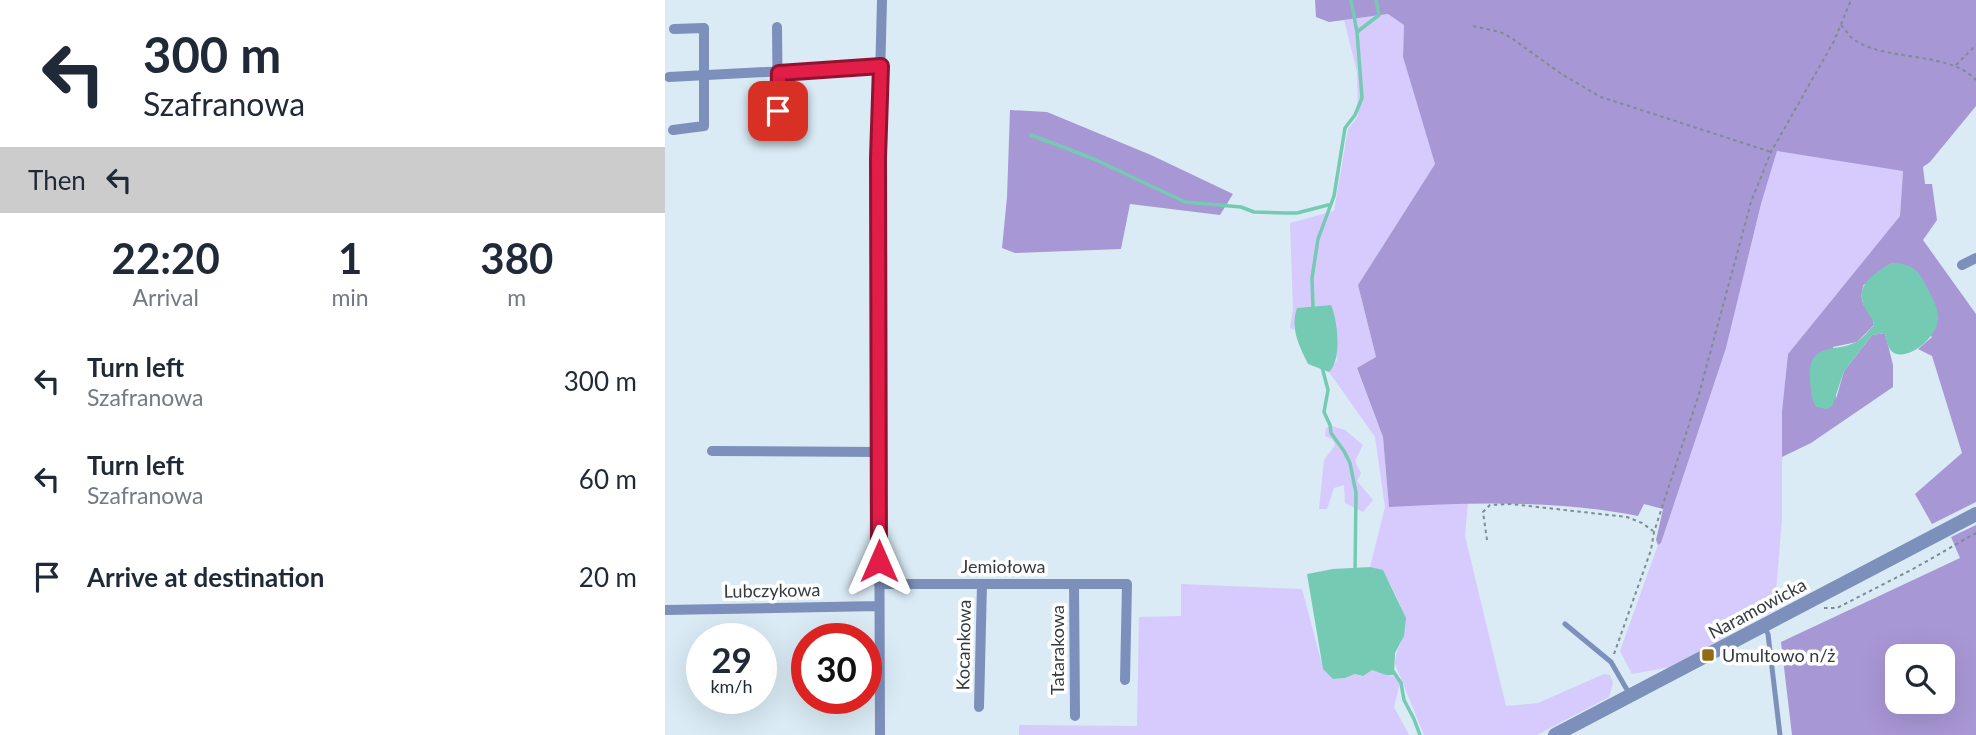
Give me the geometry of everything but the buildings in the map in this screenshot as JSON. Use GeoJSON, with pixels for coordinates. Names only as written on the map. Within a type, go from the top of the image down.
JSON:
{"type":"FeatureCollection","features":[{"type":"Feature","properties":{"kind":"street"},"geometry":{"type":"LineString","coordinates":[[880,735],[878,158],[882,0]]}},
{"type":"Feature","properties":{"kind":"street"},"geometry":{"type":"LineString","coordinates":[[777,27],[778,130]]}},
{"type":"Feature","properties":{"kind":"street"},"geometry":{"type":"LineString","coordinates":[[673,130],[704,126],[705,77],[704,28],[674,29]]}},
{"type":"Feature","properties":{"kind":"street"},"geometry":{"type":"LineString","coordinates":[[669,77],[881,66]]}},
{"type":"Feature","properties":{"kind":"street"},"geometry":{"type":"LineString","coordinates":[[1962,265],[1976,258]]}},
{"type":"Feature","properties":{"kind":"street"},"geometry":{"type":"LineString","coordinates":[[712,451],[878,452]]}},
{"type":"Feature","properties":{"kind":"street","name":"Naramowicka"},"geometry":{"type":"LineString","coordinates":[[1555,735],[1976,514]]}},
{"type":"Feature","properties":{"kind":"street","name":"Jemiołowa"},"geometry":{"type":"LineString","coordinates":[[879,584],[1127,584],[1125,680]]}},
{"type":"Feature","properties":{"kind":"street","name":"Kocankowa"},"geometry":{"type":"LineString","coordinates":[[979,706],[982,584]]}},
{"type":"Feature","properties":{"kind":"street","name":"Tatarakowa"},"geometry":{"type":"LineString","coordinates":[[1074,584],[1075,716]]}},
{"type":"Feature","properties":{"kind":"street","name":"Lubczykowa"},"geometry":{"type":"LineString","coordinates":[[665,610],[879,606]]}},
{"type":"Feature","properties":{"kind":"lane"},"geometry":{"type":"LineString","coordinates":[[1565,624],[1611,662],[1630,695]]}},
{"type":"Feature","properties":{"kind":"lane"},"geometry":{"type":"LineString","coordinates":[[1764,626],[1768,634],[1780,735]]}},
{"type":"Feature","properties":{"kind":"path"},"geometry":{"type":"LineString","coordinates":[[1611,662],[1651,550],[1654,532],[1699,394],[1751,202],[1771,152],[1834,41],[1851,0]]}},
{"type":"Feature","properties":{"kind":"path"},"geometry":{"type":"LineString","coordinates":[[1841,24],[1854,41],[1889,53],[1955,66],[1976,80]]}},
{"type":"Feature","properties":{"kind":"path"},"geometry":{"type":"LineString","coordinates":[[1473,26],[1510,37],[1573,82],[1601,97],[1771,152]]}},
{"type":"Feature","properties":{"kind":"path"},"geometry":{"type":"LineString","coordinates":[[1955,66],[1976,45]]}},
{"type":"Feature","properties":{"kind":"path"},"geometry":{"type":"LineString","coordinates":[[1487,540],[1483,512],[1490,505],[1511,504],[1627,517],[1654,532]]}},
{"type":"Feature","properties":{"kind":"path"},"geometry":{"type":"LineString","coordinates":[[1819,608],[1837,608],[1976,533]]}},
{"type":"Feature","properties":{"kind":"shaded area"},"geometry":{"type":"Polygon","coordinates":[[[1315,0],[1976,0],[1976,106],[1923,167],[1925,184],[1932,184],[1937,220],[1923,240],[1976,314],[1976,502],[1932,524],[1915,494],[1962,453],[1932,356],[1918,349],[1932,337],[1864,284],[1863,303],[1874,325],[1857,342],[1833,347],[1836,399],[1844,371],[1872,335],[1885,333],[1893,365],[1893,387],[1811,443],[1782,457],[1782,411],[1788,354],[1900,216],[1903,171],[1777,151],[1761,204],[1726,348],[1661,543],[1658,545],[1656,540],[1663,509],[1644,504],[1638,516],[1546,505],[1452,504],[1389,507],[1383,437],[1357,368],[1376,357],[1358,285],[1435,164],[1403,57],[1404,25],[1388,14],[1329,22],[1316,17],[1315,0]]]}},
{"type":"Feature","properties":{"kind":"shaded area"},"geometry":{"type":"Polygon","coordinates":[[[1388,14],[1404,25],[1403,57],[1435,164],[1358,285],[1376,357],[1357,369],[1383,437],[1389,506],[1468,502],[1465,536],[1506,706],[1538,703],[1604,674],[1610,675],[1613,683],[1609,697],[1537,735],[1424,735],[1395,664],[1404,632],[1404,617],[1383,571],[1370,567],[1385,507],[1375,437],[1329,372],[1337,360],[1331,305],[1297,308],[1294,330],[1290,328],[1293,309],[1290,223],[1334,211],[1348,129],[1358,116],[1357,72],[1344,20],[1388,14]]]}},
{"type":"Feature","properties":{"kind":"shaded area"},"geometry":{"type":"Polygon","coordinates":[[[1010,110],[1047,112],[1151,155],[1233,194],[1220,215],[1130,204],[1121,249],[1015,253],[1002,248],[1010,110]]]}},
{"type":"Feature","properties":{"kind":"shaded area"},"geometry":{"type":"Polygon","coordinates":[[[1777,151],[1903,170],[1900,216],[1788,354],[1782,411],[1782,519],[1775,603],[1779,608],[1670,667],[1632,674],[1620,651],[1661,543],[1726,348],[1761,204],[1777,151]]]}},
{"type":"Feature","properties":{"kind":"shaded area"},"geometry":{"type":"Polygon","coordinates":[[[1891,263],[1907,265],[1919,274],[1936,306],[1938,320],[1933,333],[1922,346],[1900,355],[1890,349],[1885,333],[1872,335],[1844,371],[1832,407],[1816,407],[1810,381],[1813,359],[1825,350],[1858,341],[1874,325],[1864,306],[1862,291],[1868,280],[1891,263]]]}},
{"type":"Feature","properties":{"kind":"shaded area"},"geometry":{"type":"Polygon","coordinates":[[[1331,305],[1337,350],[1336,359],[1329,372],[1308,364],[1297,337],[1295,316],[1297,308],[1331,305]]]}},
{"type":"Feature","properties":{"kind":"shaded area"},"geometry":{"type":"Polygon","coordinates":[[[1332,426],[1345,430],[1363,445],[1355,461],[1361,473],[1357,481],[1373,500],[1363,512],[1345,503],[1344,485],[1334,488],[1327,509],[1319,509],[1324,460],[1335,445],[1332,439],[1325,436],[1326,428],[1332,426]]]}},
{"type":"Feature","properties":{"kind":"shaded area"},"geometry":{"type":"Polygon","coordinates":[[[1976,525],[1976,735],[1792,735],[1781,642],[1960,558],[1951,537],[1976,525]]]}},
{"type":"Feature","properties":{"kind":"shaded area"},"geometry":{"type":"Polygon","coordinates":[[[1370,567],[1383,570],[1406,618],[1404,636],[1395,653],[1394,675],[1372,670],[1363,676],[1355,674],[1333,679],[1323,669],[1307,574],[1370,567]]]}},
{"type":"Feature","properties":{"kind":"shaded area"},"geometry":{"type":"Polygon","coordinates":[[[1181,584],[1302,589],[1323,668],[1333,679],[1355,674],[1363,676],[1372,670],[1396,677],[1400,683],[1394,707],[1409,735],[1019,735],[1019,725],[1137,726],[1139,617],[1181,616],[1181,584]]]}},
{"type":"Feature","properties":{"kind":"waterway"},"geometry":{"type":"LineString","coordinates":[[1313,308],[1312,278],[1318,239],[1334,196],[1345,128],[1355,115],[1362,98],[1357,32],[1351,0]]}},
{"type":"Feature","properties":{"kind":"waterway"},"geometry":{"type":"LineString","coordinates":[[1357,32],[1379,15],[1376,0]]}},
{"type":"Feature","properties":{"kind":"waterway"},"geometry":{"type":"LineString","coordinates":[[1031,135],[1094,159],[1185,202],[1241,207],[1254,212],[1284,213],[1297,213],[1328,205]]}},
{"type":"Feature","properties":{"kind":"waterway"},"geometry":{"type":"LineString","coordinates":[[1322,367],[1328,390],[1324,412],[1331,433],[1350,463],[1356,493],[1355,573]]}},
{"type":"Feature","properties":{"kind":"waterway"},"geometry":{"type":"LineString","coordinates":[[1393,671],[1401,683],[1404,700],[1420,735]]}},
{"type":"Feature","properties":{"kind":"place","name":"Umultowo n/ż"},"geometry":{"type":"Point","coordinates":[1708,655]}},
{"type":"Feature","properties":{"kind":"route"},"geometry":{"type":"LineString","coordinates":[[778,111],[779,73],[881,66],[878,158],[879,561]]}}]}
